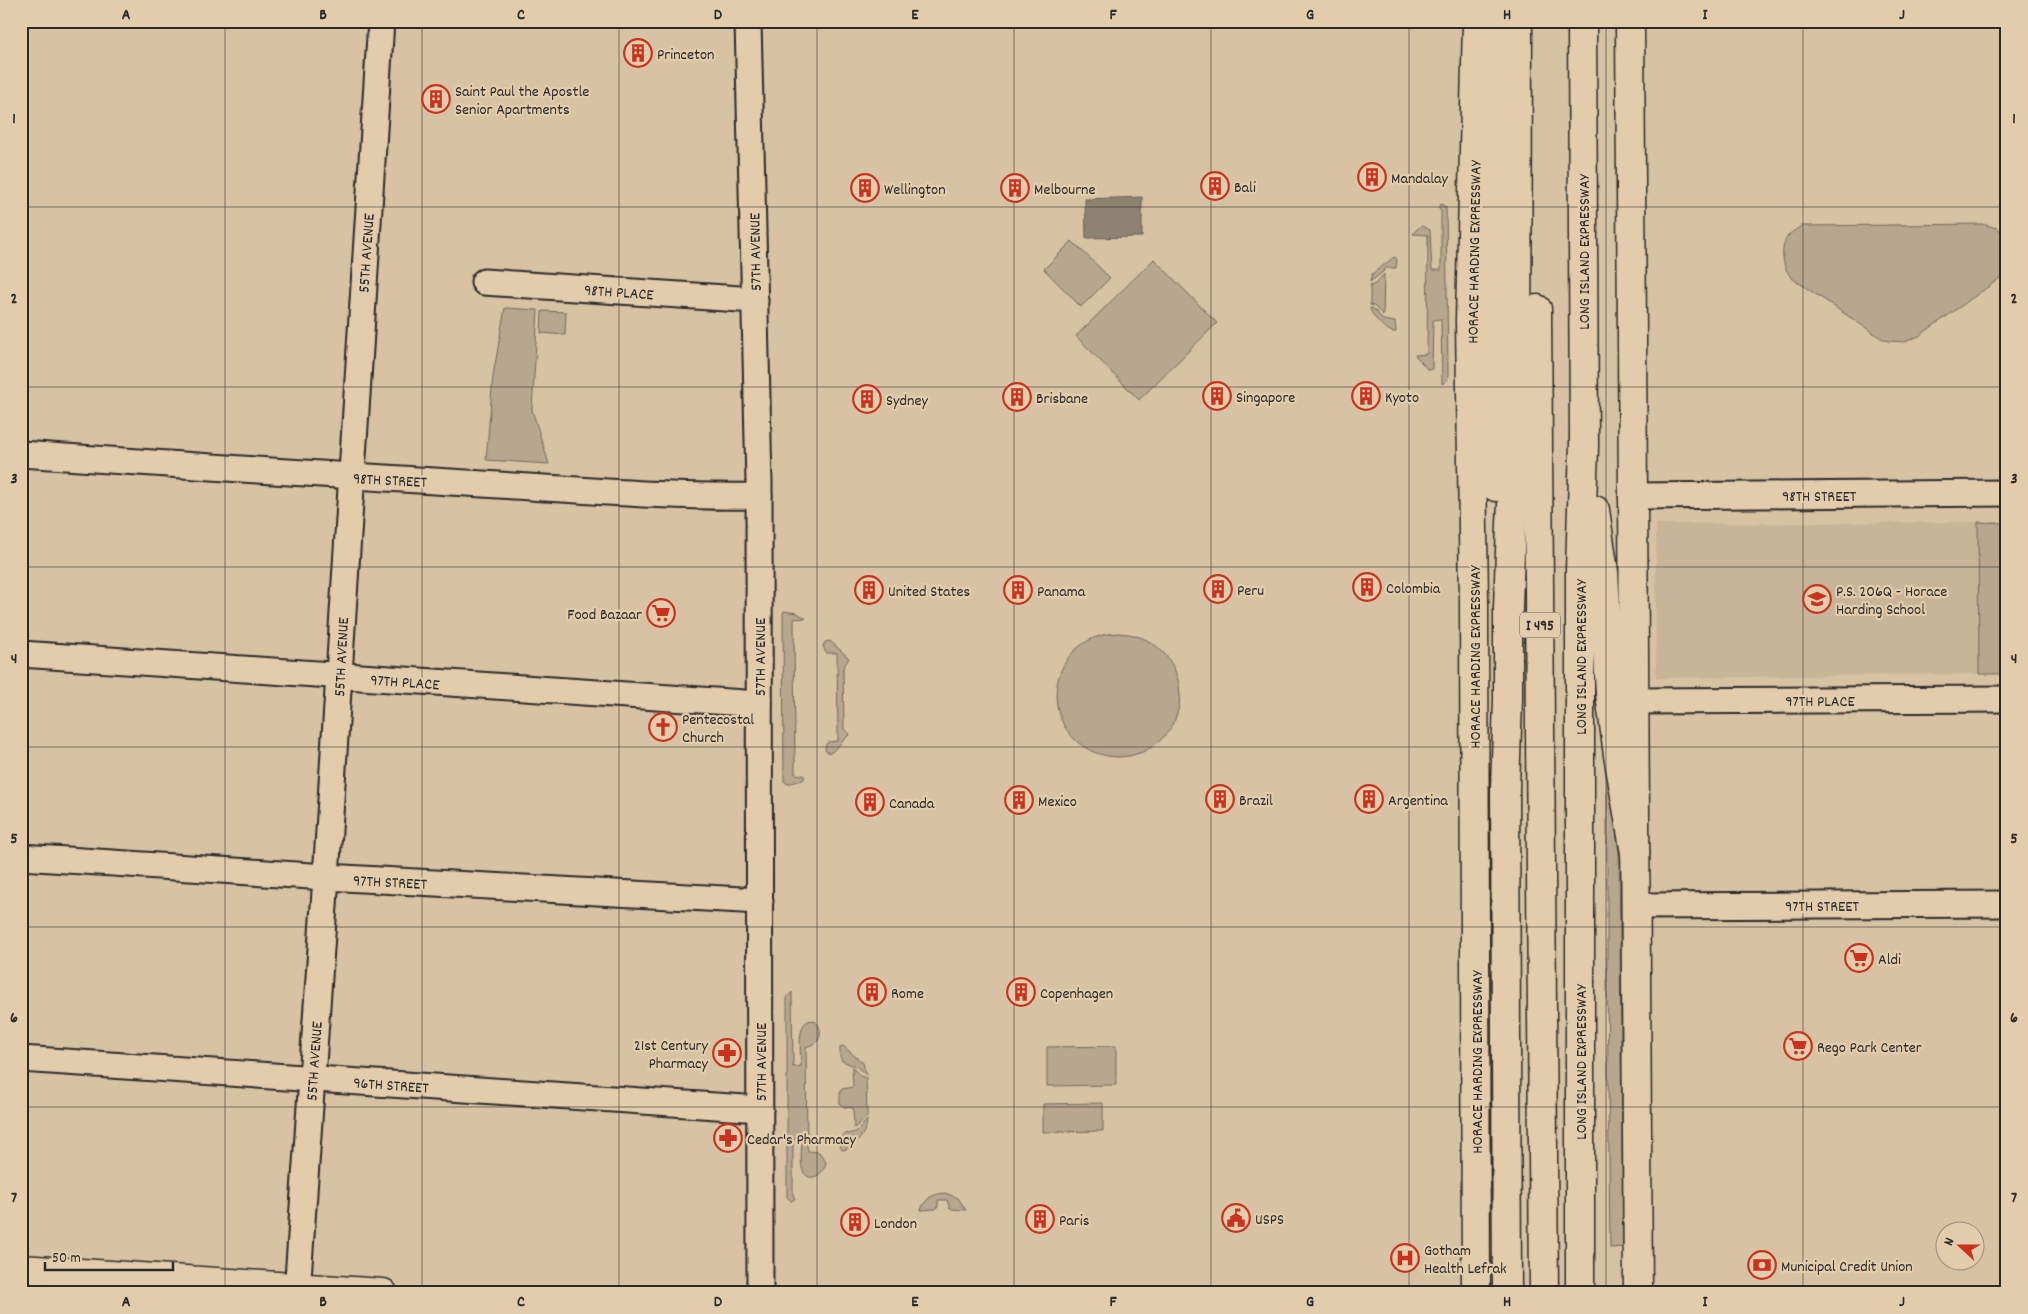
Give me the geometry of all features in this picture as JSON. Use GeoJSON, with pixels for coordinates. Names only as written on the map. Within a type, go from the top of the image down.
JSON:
{"type":"FeatureCollection","features":[{"type":"Feature","properties":{"kind":"main road","name":"HORACE HARDING EXPRESSWAY"},"geometry":{"type":"LineString","coordinates":[[1476,1293],[1470,286],[1476,138],[1477,21]]}},
{"type":"Feature","properties":{"kind":"main road"},"geometry":{"type":"LineString","coordinates":[[1490,21],[1493,38],[1499,702],[1505,788]]}},
{"type":"Feature","properties":{"kind":"main road"},"geometry":{"type":"LineString","coordinates":[[1507,1293],[1505,788],[1508,700],[1508,607],[1518,379],[1518,21]]}},
{"type":"Feature","properties":{"kind":"main road","name":"I 495"},"geometry":{"type":"LineString","coordinates":[[1535,21],[1544,1293]]}},
{"type":"Feature","properties":{"kind":"main road","name":"LONG ISLAND EXPRESSWAY"},"geometry":{"type":"LineString","coordinates":[[1580,1293],[1580,571],[1584,446],[1582,21]]}},
{"type":"Feature","properties":{"kind":"main road"},"geometry":{"type":"LineString","coordinates":[[1630,21],[1638,1293]]}},
{"type":"Feature","properties":{"kind":"main road"},"geometry":{"type":"LineString","coordinates":[[1584,446],[1604,572],[1610,694],[1618,755],[1635,853]]}},
{"type":"Feature","properties":{"kind":"main road"},"geometry":{"type":"LineString","coordinates":[[21,1269],[96,1283],[383,1293]]}},
{"type":"Feature","properties":{"kind":"street","name":"55TH AVENUE"},"geometry":{"type":"LineString","coordinates":[[297,1290],[326,878],[381,21]]}},
{"type":"Feature","properties":{"kind":"street","name":"57TH AVENUE"},"geometry":{"type":"LineString","coordinates":[[748,21],[759,496],[760,1293]]}},
{"type":"Feature","properties":{"kind":"street","name":"98TH PLACE"},"geometry":{"type":"LineString","coordinates":[[484,282],[755,300]]}},
{"type":"Feature","properties":{"kind":"street","name":"98TH STREET"},"geometry":{"type":"LineString","coordinates":[[21,454],[621,492],[730,497],[759,496]]}},
{"type":"Feature","properties":{"kind":"street","name":"98TH STREET"},"geometry":{"type":"LineString","coordinates":[[1632,496],[2007,494]]}},
{"type":"Feature","properties":{"kind":"street","name":"97TH PLACE"},"geometry":{"type":"LineString","coordinates":[[21,654],[759,704]]}},
{"type":"Feature","properties":{"kind":"street","name":"97TH PLACE"},"geometry":{"type":"LineString","coordinates":[[1633,701],[2007,699]]}},
{"type":"Feature","properties":{"kind":"street","name":"97TH STREET"},"geometry":{"type":"LineString","coordinates":[[21,857],[326,878],[760,901]]}},
{"type":"Feature","properties":{"kind":"street","name":"97TH STREET"},"geometry":{"type":"LineString","coordinates":[[1636,906],[2007,904]]}},
{"type":"Feature","properties":{"kind":"street","name":"96TH STREET"},"geometry":{"type":"LineString","coordinates":[[21,1059],[760,1108]]}},
{"type":"Feature","properties":{"kind":"shaded area"},"geometry":{"type":"Polygon","coordinates":[[[1142,197],[1142,237],[1086,238],[1085,199],[1142,197]]]}},
{"type":"Feature","properties":{"kind":"shaded area"},"geometry":{"type":"Polygon","coordinates":[[[1441,204],[1446,207],[1448,376],[1442,384],[1441,319],[1433,320],[1432,369],[1428,370],[1415,355],[1427,354],[1428,235],[1413,234],[1422,226],[1430,230],[1432,270],[1441,270],[1441,211],[1438,208],[1441,204]]]}},
{"type":"Feature","properties":{"kind":"shaded area"},"geometry":{"type":"Polygon","coordinates":[[[1982,224],[1997,228],[2007,236],[2006,274],[1919,336],[1905,342],[1888,341],[1881,338],[1793,279],[1784,264],[1783,246],[1785,241],[1792,232],[1802,226],[1982,224]]]}},
{"type":"Feature","properties":{"kind":"shaded area"},"geometry":{"type":"Polygon","coordinates":[[[1072,241],[1110,278],[1081,307],[1044,269],[1072,241]]]}},
{"type":"Feature","properties":{"kind":"shaded area"},"geometry":{"type":"Polygon","coordinates":[[[1394,257],[1397,259],[1396,268],[1385,268],[1384,271],[1370,282],[1372,274],[1394,257]]]}},
{"type":"Feature","properties":{"kind":"shaded area"},"geometry":{"type":"Polygon","coordinates":[[[1154,259],[1217,323],[1139,400],[1076,336],[1154,259]]]}},
{"type":"Feature","properties":{"kind":"shaded area"},"geometry":{"type":"Polygon","coordinates":[[[1384,274],[1383,315],[1374,306],[1370,305],[1370,286],[1375,284],[1384,274]]]}},
{"type":"Feature","properties":{"kind":"shaded area"},"geometry":{"type":"Polygon","coordinates":[[[505,308],[538,310],[532,410],[549,464],[486,460],[493,376],[505,308]]]}},
{"type":"Feature","properties":{"kind":"shaded area"},"geometry":{"type":"Polygon","coordinates":[[[1370,308],[1374,309],[1383,320],[1395,322],[1396,332],[1380,324],[1370,308]]]}},
{"type":"Feature","properties":{"kind":"shaded area"},"geometry":{"type":"Polygon","coordinates":[[[542,311],[566,312],[565,335],[541,333],[542,311]]]}},
{"type":"Feature","properties":{"kind":"shaded area","name":"P.S. 206Q - Horace Harding School"},"geometry":{"type":"Polygon","coordinates":[[[1978,522],[1979,674],[1656,678],[1656,524],[1978,522]]]}},
{"type":"Feature","properties":{"kind":"shaded area"},"geometry":{"type":"Polygon","coordinates":[[[1978,522],[2007,523],[2007,674],[1979,674],[1978,522]]]}},
{"type":"Feature","properties":{"kind":"shaded area"},"geometry":{"type":"Polygon","coordinates":[[[784,611],[797,613],[806,618],[794,619],[795,774],[805,777],[803,780],[787,784],[784,781],[784,611]]]}},
{"type":"Feature","properties":{"kind":"shaded area"},"geometry":{"type":"Polygon","coordinates":[[[1118,633],[1142,638],[1162,651],[1175,671],[1180,695],[1175,719],[1162,739],[1142,752],[1118,757],[1094,752],[1074,739],[1061,719],[1056,695],[1061,671],[1074,651],[1094,638],[1118,633]]]}},
{"type":"Feature","properties":{"kind":"shaded area"},"geometry":{"type":"Polygon","coordinates":[[[830,641],[849,658],[843,668],[844,729],[850,734],[829,753],[825,750],[826,744],[838,741],[837,653],[826,653],[823,646],[825,642],[830,641]]]}},
{"type":"Feature","properties":{"kind":"shaded area"},"geometry":{"type":"Polygon","coordinates":[[[1607,766],[1619,853],[1623,1247],[1610,1248],[1607,980],[1607,766]]]}},
{"type":"Feature","properties":{"kind":"shaded area"},"geometry":{"type":"Polygon","coordinates":[[[792,992],[793,1067],[801,1066],[800,1037],[804,1024],[809,1021],[815,1021],[820,1029],[820,1035],[816,1043],[806,1047],[807,1145],[808,1151],[819,1152],[826,1162],[819,1175],[815,1177],[808,1176],[804,1173],[801,1165],[802,1139],[793,1139],[793,1194],[795,1199],[791,1201],[787,1197],[787,997],[792,992]]]}},
{"type":"Feature","properties":{"kind":"shaded area"},"geometry":{"type":"Polygon","coordinates":[[[843,1046],[863,1063],[866,1075],[857,1067],[842,1061],[840,1047],[843,1046]]]}},
{"type":"Feature","properties":{"kind":"shaded area"},"geometry":{"type":"Polygon","coordinates":[[[1116,1046],[1116,1085],[1047,1086],[1047,1047],[1116,1046]]]}},
{"type":"Feature","properties":{"kind":"shaded area"},"geometry":{"type":"Polygon","coordinates":[[[852,1067],[860,1076],[866,1078],[867,1117],[854,1128],[853,1108],[844,1107],[840,1103],[842,1089],[853,1087],[852,1067]]]}},
{"type":"Feature","properties":{"kind":"shaded area"},"geometry":{"type":"Polygon","coordinates":[[[1103,1103],[1103,1131],[1043,1132],[1043,1104],[1103,1103]]]}},
{"type":"Feature","properties":{"kind":"shaded area"},"geometry":{"type":"Polygon","coordinates":[[[867,1120],[865,1130],[859,1140],[851,1147],[842,1150],[839,1144],[843,1136],[855,1132],[867,1120]]]}},
{"type":"Feature","properties":{"kind":"shaded area"},"geometry":{"type":"Polygon","coordinates":[[[945,1193],[958,1198],[966,1210],[950,1209],[947,1200],[938,1200],[938,1207],[936,1209],[921,1210],[930,1197],[945,1193]]]}},
{"type":"Feature","properties":{"kind":"place","name":"Princeton"},"geometry":{"type":"Point","coordinates":[638,53]}},
{"type":"Feature","properties":{"kind":"place","name":"Saint Paul the Apostle Senior Apartments"},"geometry":{"type":"Point","coordinates":[436,99]}},
{"type":"Feature","properties":{"kind":"place","name":"Mandalay"},"geometry":{"type":"Point","coordinates":[1372,177]}},
{"type":"Feature","properties":{"kind":"place","name":"Bali"},"geometry":{"type":"Point","coordinates":[1215,186]}},
{"type":"Feature","properties":{"kind":"place","name":"Wellington"},"geometry":{"type":"Point","coordinates":[865,188]}},
{"type":"Feature","properties":{"kind":"place","name":"Melbourne"},"geometry":{"type":"Point","coordinates":[1015,188]}},
{"type":"Feature","properties":{"kind":"place","name":"Singapore"},"geometry":{"type":"Point","coordinates":[1217,396]}},
{"type":"Feature","properties":{"kind":"place","name":"Kyoto"},"geometry":{"type":"Point","coordinates":[1366,396]}},
{"type":"Feature","properties":{"kind":"place","name":"Brisbane"},"geometry":{"type":"Point","coordinates":[1017,397]}},
{"type":"Feature","properties":{"kind":"place","name":"Sydney"},"geometry":{"type":"Point","coordinates":[867,399]}},
{"type":"Feature","properties":{"kind":"place","name":"Colombia"},"geometry":{"type":"Point","coordinates":[1367,587]}},
{"type":"Feature","properties":{"kind":"place","name":"Peru"},"geometry":{"type":"Point","coordinates":[1218,589]}},
{"type":"Feature","properties":{"kind":"place","name":"United States"},"geometry":{"type":"Point","coordinates":[869,590]}},
{"type":"Feature","properties":{"kind":"place","name":"Panama"},"geometry":{"type":"Point","coordinates":[1018,590]}},
{"type":"Feature","properties":{"kind":"place","name":"P.S. 206Q - Horace Harding School"},"geometry":{"type":"Point","coordinates":[1817,599]}},
{"type":"Feature","properties":{"kind":"place","name":"Food Bazaar"},"geometry":{"type":"Point","coordinates":[661,613]}},
{"type":"Feature","properties":{"kind":"place","name":"Pentecostal Church"},"geometry":{"type":"Point","coordinates":[663,727]}},
{"type":"Feature","properties":{"kind":"place","name":"Brazil"},"geometry":{"type":"Point","coordinates":[1220,799]}},
{"type":"Feature","properties":{"kind":"place","name":"Argentina"},"geometry":{"type":"Point","coordinates":[1369,799]}},
{"type":"Feature","properties":{"kind":"place","name":"Mexico"},"geometry":{"type":"Point","coordinates":[1019,800]}},
{"type":"Feature","properties":{"kind":"place","name":"Canada"},"geometry":{"type":"Point","coordinates":[870,802]}},
{"type":"Feature","properties":{"kind":"place","name":"Aldi"},"geometry":{"type":"Point","coordinates":[1859,958]}},
{"type":"Feature","properties":{"kind":"place","name":"Rome"},"geometry":{"type":"Point","coordinates":[872,992]}},
{"type":"Feature","properties":{"kind":"place","name":"Copenhagen"},"geometry":{"type":"Point","coordinates":[1021,992]}},
{"type":"Feature","properties":{"kind":"place","name":"Rego Park Center"},"geometry":{"type":"Point","coordinates":[1798,1046]}},
{"type":"Feature","properties":{"kind":"place","name":"21st Century Pharmacy"},"geometry":{"type":"Point","coordinates":[727,1053]}},
{"type":"Feature","properties":{"kind":"place","name":"Cedar's Pharmacy"},"geometry":{"type":"Point","coordinates":[728,1138]}},
{"type":"Feature","properties":{"kind":"place","name":"USPS"},"geometry":{"type":"Point","coordinates":[1236,1218]}},
{"type":"Feature","properties":{"kind":"place","name":"Paris"},"geometry":{"type":"Point","coordinates":[1040,1219]}},
{"type":"Feature","properties":{"kind":"place","name":"London"},"geometry":{"type":"Point","coordinates":[855,1222]}},
{"type":"Feature","properties":{"kind":"place","name":"Gotham Health Lefrak"},"geometry":{"type":"Point","coordinates":[1405,1258]}},
{"type":"Feature","properties":{"kind":"place","name":"Municipal Credit Union"},"geometry":{"type":"Point","coordinates":[1762,1265]}}]}
